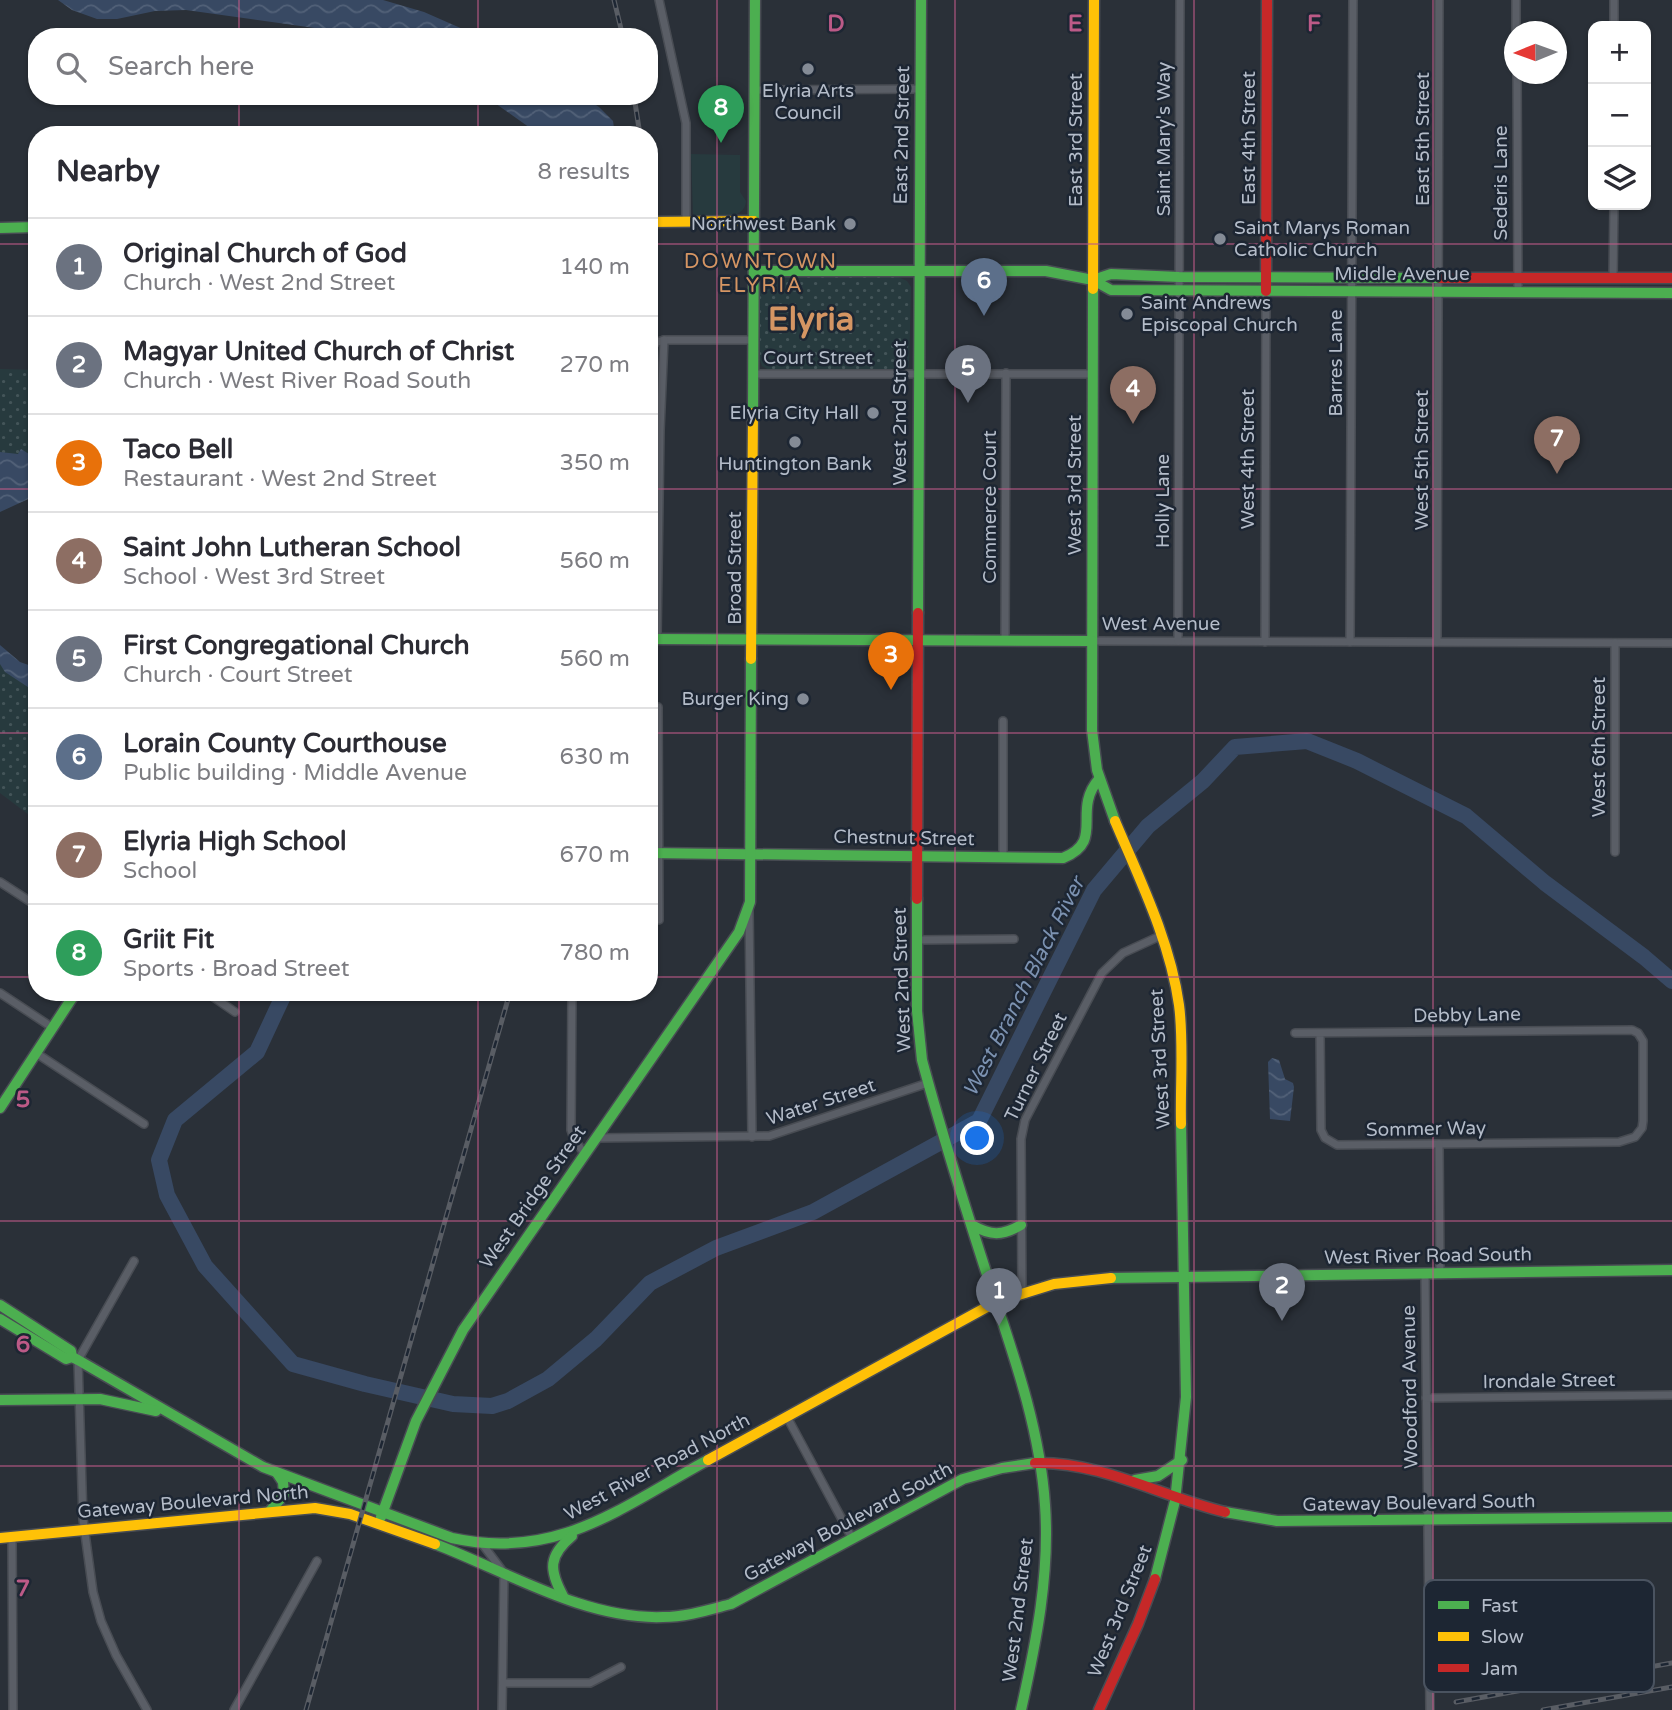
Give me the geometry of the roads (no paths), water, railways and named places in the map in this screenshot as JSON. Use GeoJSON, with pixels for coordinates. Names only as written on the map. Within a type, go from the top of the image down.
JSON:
{"type":"FeatureCollection","features":[{"type":"Feature","properties":{"kind":"main road","name":"Broad Street"},"geometry":{"type":"LineString","coordinates":[[749,908],[755,0]]}},
{"type":"Feature","properties":{"kind":"main road","name":"East 2nd Street"},"geometry":{"type":"LineString","coordinates":[[918,271],[921,0]]}},
{"type":"Feature","properties":{"kind":"main road","name":"East 3rd Street"},"geometry":{"type":"LineString","coordinates":[[1093,280],[1094,0]]}},
{"type":"Feature","properties":{"kind":"main road","name":"East 4th Street"},"geometry":{"type":"LineString","coordinates":[[1267,0],[1267,277]]}},
{"type":"Feature","properties":{"kind":"main road"},"geometry":{"type":"LineString","coordinates":[[658,222],[754,221]]}},
{"type":"Feature","properties":{"kind":"main road"},"geometry":{"type":"LineString","coordinates":[[0,228],[28,227]]}},
{"type":"Feature","properties":{"kind":"main road","name":"Middle Avenue"},"geometry":{"type":"LineString","coordinates":[[754,271],[1046,271],[1093,280],[1111,290],[1672,293]]}},
{"type":"Feature","properties":{"kind":"main road","name":"West 2nd Street"},"geometry":{"type":"LineString","coordinates":[[918,271],[919,1039],[928,1083],[1028,1404],[1040,1463],[1046,1534],[1043,1583],[1021,1710]]}},
{"type":"Feature","properties":{"kind":"main road","name":"Middle Avenue"},"geometry":{"type":"LineString","coordinates":[[1093,280],[1111,274],[1179,277],[1672,278]]}},
{"type":"Feature","properties":{"kind":"main road","name":"West 4th Street"},"geometry":{"type":"LineString","coordinates":[[1266,291],[1267,277]]}},
{"type":"Feature","properties":{"kind":"main road","name":"West 3rd Street"},"geometry":{"type":"LineString","coordinates":[[1093,280],[1092,730],[1100,779],[1111,813],[1160,936],[1176,988],[1180,1028],[1186,1398],[1182,1460],[1168,1537],[1154,1585],[1099,1710]]}},
{"type":"Feature","properties":{"kind":"main road","name":"West Avenue"},"geometry":{"type":"LineString","coordinates":[[658,639],[1092,641]]}},
{"type":"Feature","properties":{"kind":"main road","name":"Chestnut Street"},"geometry":{"type":"LineString","coordinates":[[658,853],[1063,858],[1077,852],[1087,836],[1088,794],[1100,779]]}},
{"type":"Feature","properties":{"kind":"main road","name":"West Bridge Street"},"geometry":{"type":"LineString","coordinates":[[379,1524],[416,1421],[443,1366],[474,1314],[738,932],[749,908]]}},
{"type":"Feature","properties":{"kind":"main road"},"geometry":{"type":"LineString","coordinates":[[0,1108],[70,1001]]}},
{"type":"Feature","properties":{"kind":"main road"},"geometry":{"type":"LineString","coordinates":[[971,1225],[995,1236],[1006,1234],[1021,1225]]}},
{"type":"Feature","properties":{"kind":"main road","name":"West River Road South"},"geometry":{"type":"LineString","coordinates":[[1184,1277],[1672,1270]]}},
{"type":"Feature","properties":{"kind":"main road","name":"West River Road North"},"geometry":{"type":"LineString","coordinates":[[0,1305],[71,1352],[75,1358],[239,1455],[276,1472],[452,1538],[483,1545],[531,1544],[578,1531],[996,1302],[1079,1280],[1184,1277]]}},
{"type":"Feature","properties":{"kind":"main road","name":"West River Road North"},"geometry":{"type":"LineString","coordinates":[[0,1320],[66,1359],[75,1358]]}},
{"type":"Feature","properties":{"kind":"main road"},"geometry":{"type":"LineString","coordinates":[[0,1400],[111,1400],[170,1415]]}},
{"type":"Feature","properties":{"kind":"main road"},"geometry":{"type":"LineString","coordinates":[[1131,1481],[1158,1476],[1182,1460]]}},
{"type":"Feature","properties":{"kind":"main road","name":"Gateway Boulevard South"},"geometry":{"type":"LineString","coordinates":[[504,1573],[600,1610],[633,1617],[666,1618],[699,1614],[749,1595],[963,1479],[1002,1468],[1040,1463],[1085,1468],[1216,1510],[1277,1521],[1672,1517]]}},
{"type":"Feature","properties":{"kind":"main road"},"geometry":{"type":"LineString","coordinates":[[270,1511],[284,1495],[283,1482],[276,1472]]}},
{"type":"Feature","properties":{"kind":"main road","name":"Gateway Boulevard North"},"geometry":{"type":"LineString","coordinates":[[0,1538],[315,1508],[332,1510],[379,1524],[504,1573]]}},
{"type":"Feature","properties":{"kind":"main road"},"geometry":{"type":"LineString","coordinates":[[563,1596],[554,1576],[553,1560],[557,1548],[578,1531]]}},
{"type":"Feature","properties":{"kind":"street"},"geometry":{"type":"LineString","coordinates":[[659,0],[686,123],[686,221]]}},
{"type":"Feature","properties":{"kind":"street","name":"Saint Mary's Way"},"geometry":{"type":"LineString","coordinates":[[1179,277],[1180,0]]}},
{"type":"Feature","properties":{"kind":"street","name":"Barres Lane"},"geometry":{"type":"LineString","coordinates":[[1350,642],[1353,0]]}},
{"type":"Feature","properties":{"kind":"street","name":"East 5th Street"},"geometry":{"type":"LineString","coordinates":[[1438,278],[1440,0]]}},
{"type":"Feature","properties":{"kind":"street"},"geometry":{"type":"LineString","coordinates":[[1516,0],[1516,21]]}},
{"type":"Feature","properties":{"kind":"street"},"geometry":{"type":"LineString","coordinates":[[1614,0],[1614,21]]}},
{"type":"Feature","properties":{"kind":"street","name":"Sederis Lane"},"geometry":{"type":"LineString","coordinates":[[1517,84],[1518,292]]}},
{"type":"Feature","properties":{"kind":"street"},"geometry":{"type":"LineString","coordinates":[[754,90],[921,89]]}},
{"type":"Feature","properties":{"kind":"street"},"geometry":{"type":"LineString","coordinates":[[1614,210],[1614,279]]}},
{"type":"Feature","properties":{"kind":"street","name":"Holly Lane"},"geometry":{"type":"LineString","coordinates":[[1178,641],[1179,277]]}},
{"type":"Feature","properties":{"kind":"street","name":"West 5th Street"},"geometry":{"type":"LineString","coordinates":[[1437,642],[1438,278]]}},
{"type":"Feature","properties":{"kind":"street","name":"West 4th Street"},"geometry":{"type":"LineString","coordinates":[[1265,642],[1266,291]]}},
{"type":"Feature","properties":{"kind":"street"},"geometry":{"type":"LineString","coordinates":[[658,490],[664,340]]}},
{"type":"Feature","properties":{"kind":"street"},"geometry":{"type":"LineString","coordinates":[[658,342],[754,340]]}},
{"type":"Feature","properties":{"kind":"street","name":"Commerce Court"},"geometry":{"type":"LineString","coordinates":[[1005,641],[1006,373]]}},
{"type":"Feature","properties":{"kind":"street","name":"Court Street"},"geometry":{"type":"LineString","coordinates":[[754,374],[1093,374]]}},
{"type":"Feature","properties":{"kind":"street","name":"West Avenue"},"geometry":{"type":"LineString","coordinates":[[1092,641],[1672,643]]}},
{"type":"Feature","properties":{"kind":"street","name":"West 6th Street"},"geometry":{"type":"LineString","coordinates":[[1615,643],[1615,852]]}},
{"type":"Feature","properties":{"kind":"street"},"geometry":{"type":"LineString","coordinates":[[1003,721],[1003,857]]}},
{"type":"Feature","properties":{"kind":"street"},"geometry":{"type":"LineString","coordinates":[[0,882],[28,900]]}},
{"type":"Feature","properties":{"kind":"street"},"geometry":{"type":"LineString","coordinates":[[658,906],[659,919]]}},
{"type":"Feature","properties":{"kind":"street","name":"Broad Street"},"geometry":{"type":"LineString","coordinates":[[749,908],[752,1137]]}},
{"type":"Feature","properties":{"kind":"street","name":"Turner Street"},"geometry":{"type":"LineString","coordinates":[[1022,1293],[1020,1139],[1025,1120],[1102,973],[1123,953],[1160,936]]}},
{"type":"Feature","properties":{"kind":"street"},"geometry":{"type":"LineString","coordinates":[[917,940],[1014,939]]}},
{"type":"Feature","properties":{"kind":"street"},"geometry":{"type":"LineString","coordinates":[[0,993],[53,1028]]}},
{"type":"Feature","properties":{"kind":"street"},"geometry":{"type":"LineString","coordinates":[[219,1001],[235,1012]]}},
{"type":"Feature","properties":{"kind":"street"},"geometry":{"type":"LineString","coordinates":[[572,1001],[571,1130],[584,1153]]}},
{"type":"Feature","properties":{"kind":"street","name":"Debby Lane"},"geometry":{"type":"LineString","coordinates":[[1295,1033],[1625,1028],[1638,1033],[1643,1041],[1643,1121],[1635,1137]]}},
{"type":"Feature","properties":{"kind":"street","name":"Sommer Way"},"geometry":{"type":"LineString","coordinates":[[1320,1033],[1321,1127],[1325,1138],[1340,1145],[1619,1142],[1635,1137]]}},
{"type":"Feature","properties":{"kind":"street"},"geometry":{"type":"LineString","coordinates":[[36,1053],[144,1124]]}},
{"type":"Feature","properties":{"kind":"street","name":"Water Street"},"geometry":{"type":"LineString","coordinates":[[595,1138],[774,1135],[928,1083]]}},
{"type":"Feature","properties":{"kind":"street"},"geometry":{"type":"LineString","coordinates":[[1439,1144],[1440,1273]]}},
{"type":"Feature","properties":{"kind":"street"},"geometry":{"type":"LineString","coordinates":[[134,1261],[75,1358],[80,1399],[83,1530],[93,1592],[101,1621],[116,1655],[147,1710]]}},
{"type":"Feature","properties":{"kind":"street","name":"Woodford Avenue"},"geometry":{"type":"LineString","coordinates":[[1424,1273],[1428,1580]]}},
{"type":"Feature","properties":{"kind":"street","name":"Irondale Street"},"geometry":{"type":"LineString","coordinates":[[1426,1398],[1672,1395]]}},
{"type":"Feature","properties":{"kind":"street"},"geometry":{"type":"LineString","coordinates":[[787,1417],[852,1538]]}},
{"type":"Feature","properties":{"kind":"street"},"geometry":{"type":"LineString","coordinates":[[12,1537],[13,1710]]}},
{"type":"Feature","properties":{"kind":"street"},"geometry":{"type":"LineString","coordinates":[[483,1545],[504,1573],[502,1710]]}},
{"type":"Feature","properties":{"kind":"street"},"geometry":{"type":"LineString","coordinates":[[234,1710],[317,1561]]}},
{"type":"Feature","properties":{"kind":"street"},"geometry":{"type":"LineString","coordinates":[[503,1683],[590,1683],[621,1667]]}},
{"type":"Feature","properties":{"kind":"street","name":"Woodford Avenue"},"geometry":{"type":"LineString","coordinates":[[1430,1692],[1430,1710]]}},
{"type":"Feature","properties":{"kind":"water"},"geometry":{"type":"Polygon","coordinates":[[[58,0],[383,0],[424,12],[460,28],[314,28],[186,10],[155,11],[117,19],[97,19],[72,10],[58,0]]]}},
{"type":"Feature","properties":{"kind":"water"},"geometry":{"type":"Polygon","coordinates":[[[498,105],[596,105],[613,121],[614,126],[527,126],[498,105]]]}},
{"type":"Feature","properties":{"kind":"water"},"geometry":{"type":"Polygon","coordinates":[[[21,449],[28,453],[28,499],[0,512],[0,452],[18,454],[21,449]]]}},
{"type":"Feature","properties":{"kind":"water"},"geometry":{"type":"Polygon","coordinates":[[[0,645],[20,662],[28,665],[28,687],[5,672],[0,664],[0,645]]]}},
{"type":"Feature","properties":{"kind":"water"},"geometry":{"type":"Polygon","coordinates":[[[1272,1058],[1279,1060],[1285,1079],[1293,1083],[1290,1121],[1270,1119],[1268,1062],[1272,1058]]]}},
{"type":"Feature","properties":{"kind":"waterway","name":"West Branch Black River"},"geometry":{"type":"LineString","coordinates":[[281,1001],[257,1052],[175,1120],[159,1160],[167,1195],[205,1266],[293,1364],[453,1404],[492,1406],[508,1401],[548,1379],[596,1339],[650,1283],[716,1248],[813,1212],[979,1121],[1094,890],[1148,826],[1203,781],[1235,747],[1307,741],[1357,761],[1466,816],[1545,883],[1672,981]]}},
{"type":"Feature","properties":{"kind":"railway"},"geometry":{"type":"LineString","coordinates":[[614,0],[621,28]]}},
{"type":"Feature","properties":{"kind":"railway"},"geometry":{"type":"LineString","coordinates":[[635,105],[639,126]]}},
{"type":"Feature","properties":{"kind":"railway"},"geometry":{"type":"LineString","coordinates":[[306,1710],[507,1001]]}},
{"type":"Feature","properties":{"kind":"railway"},"geometry":{"type":"LineString","coordinates":[[1654,1666],[1672,1663]]}},
{"type":"Feature","properties":{"kind":"railway"},"geometry":{"type":"LineString","coordinates":[[1654,1690],[1672,1687]]}},
{"type":"Feature","properties":{"kind":"railway"},"geometry":{"type":"LineString","coordinates":[[1456,1702],[1511,1692]]}},
{"type":"Feature","properties":{"kind":"railway"},"geometry":{"type":"LineString","coordinates":[[1543,1710],[1644,1692]]}},
{"type":"Feature","properties":{"kind":"place","name":"Elyria Arts Council"},"geometry":{"type":"Point","coordinates":[808,69]}},
{"type":"Feature","properties":{"kind":"place","name":"Griit Fit"},"geometry":{"type":"Point","coordinates":[721,143]}},
{"type":"Feature","properties":{"kind":"place","name":"Northwest Bank"},"geometry":{"type":"Point","coordinates":[850,224]}},
{"type":"Feature","properties":{"kind":"place","name":"Saint Marys Roman Catholic Church"},"geometry":{"type":"Point","coordinates":[1220,239]}},
{"type":"Feature","properties":{"kind":"place","name":"Saint Andrews Episcopal Church"},"geometry":{"type":"Point","coordinates":[1127,314]}},
{"type":"Feature","properties":{"kind":"place","name":"Lorain County Courthouse"},"geometry":{"type":"Point","coordinates":[984,316]}},
{"type":"Feature","properties":{"kind":"place","name":"First Congregational Church"},"geometry":{"type":"Point","coordinates":[968,403]}},
{"type":"Feature","properties":{"kind":"place","name":"Elyria City Hall"},"geometry":{"type":"Point","coordinates":[873,413]}},
{"type":"Feature","properties":{"kind":"place","name":"Saint John Lutheran School"},"geometry":{"type":"Point","coordinates":[1133,424]}},
{"type":"Feature","properties":{"kind":"place","name":"Huntington Bank"},"geometry":{"type":"Point","coordinates":[795,442]}},
{"type":"Feature","properties":{"kind":"place","name":"Elyria High School"},"geometry":{"type":"Point","coordinates":[1557,474]}},
{"type":"Feature","properties":{"kind":"place","name":"Taco Bell"},"geometry":{"type":"Point","coordinates":[891,690]}},
{"type":"Feature","properties":{"kind":"place","name":"Burger King"},"geometry":{"type":"Point","coordinates":[803,699]}},
{"type":"Feature","properties":{"kind":"place","name":"Magyar United Church of Christ"},"geometry":{"type":"Point","coordinates":[1282,1321]}},
{"type":"Feature","properties":{"kind":"place","name":"Original Church of God"},"geometry":{"type":"Point","coordinates":[999,1326]}},
{"type":"Feature","properties":{"kind":"district","name":"DOWNTOWN ELYRIA"},"geometry":{"type":"Point","coordinates":[761,273]}},
{"type":"Feature","properties":{"kind":"district","name":"Elyria"},"geometry":{"type":"Point","coordinates":[811,319]}}]}
